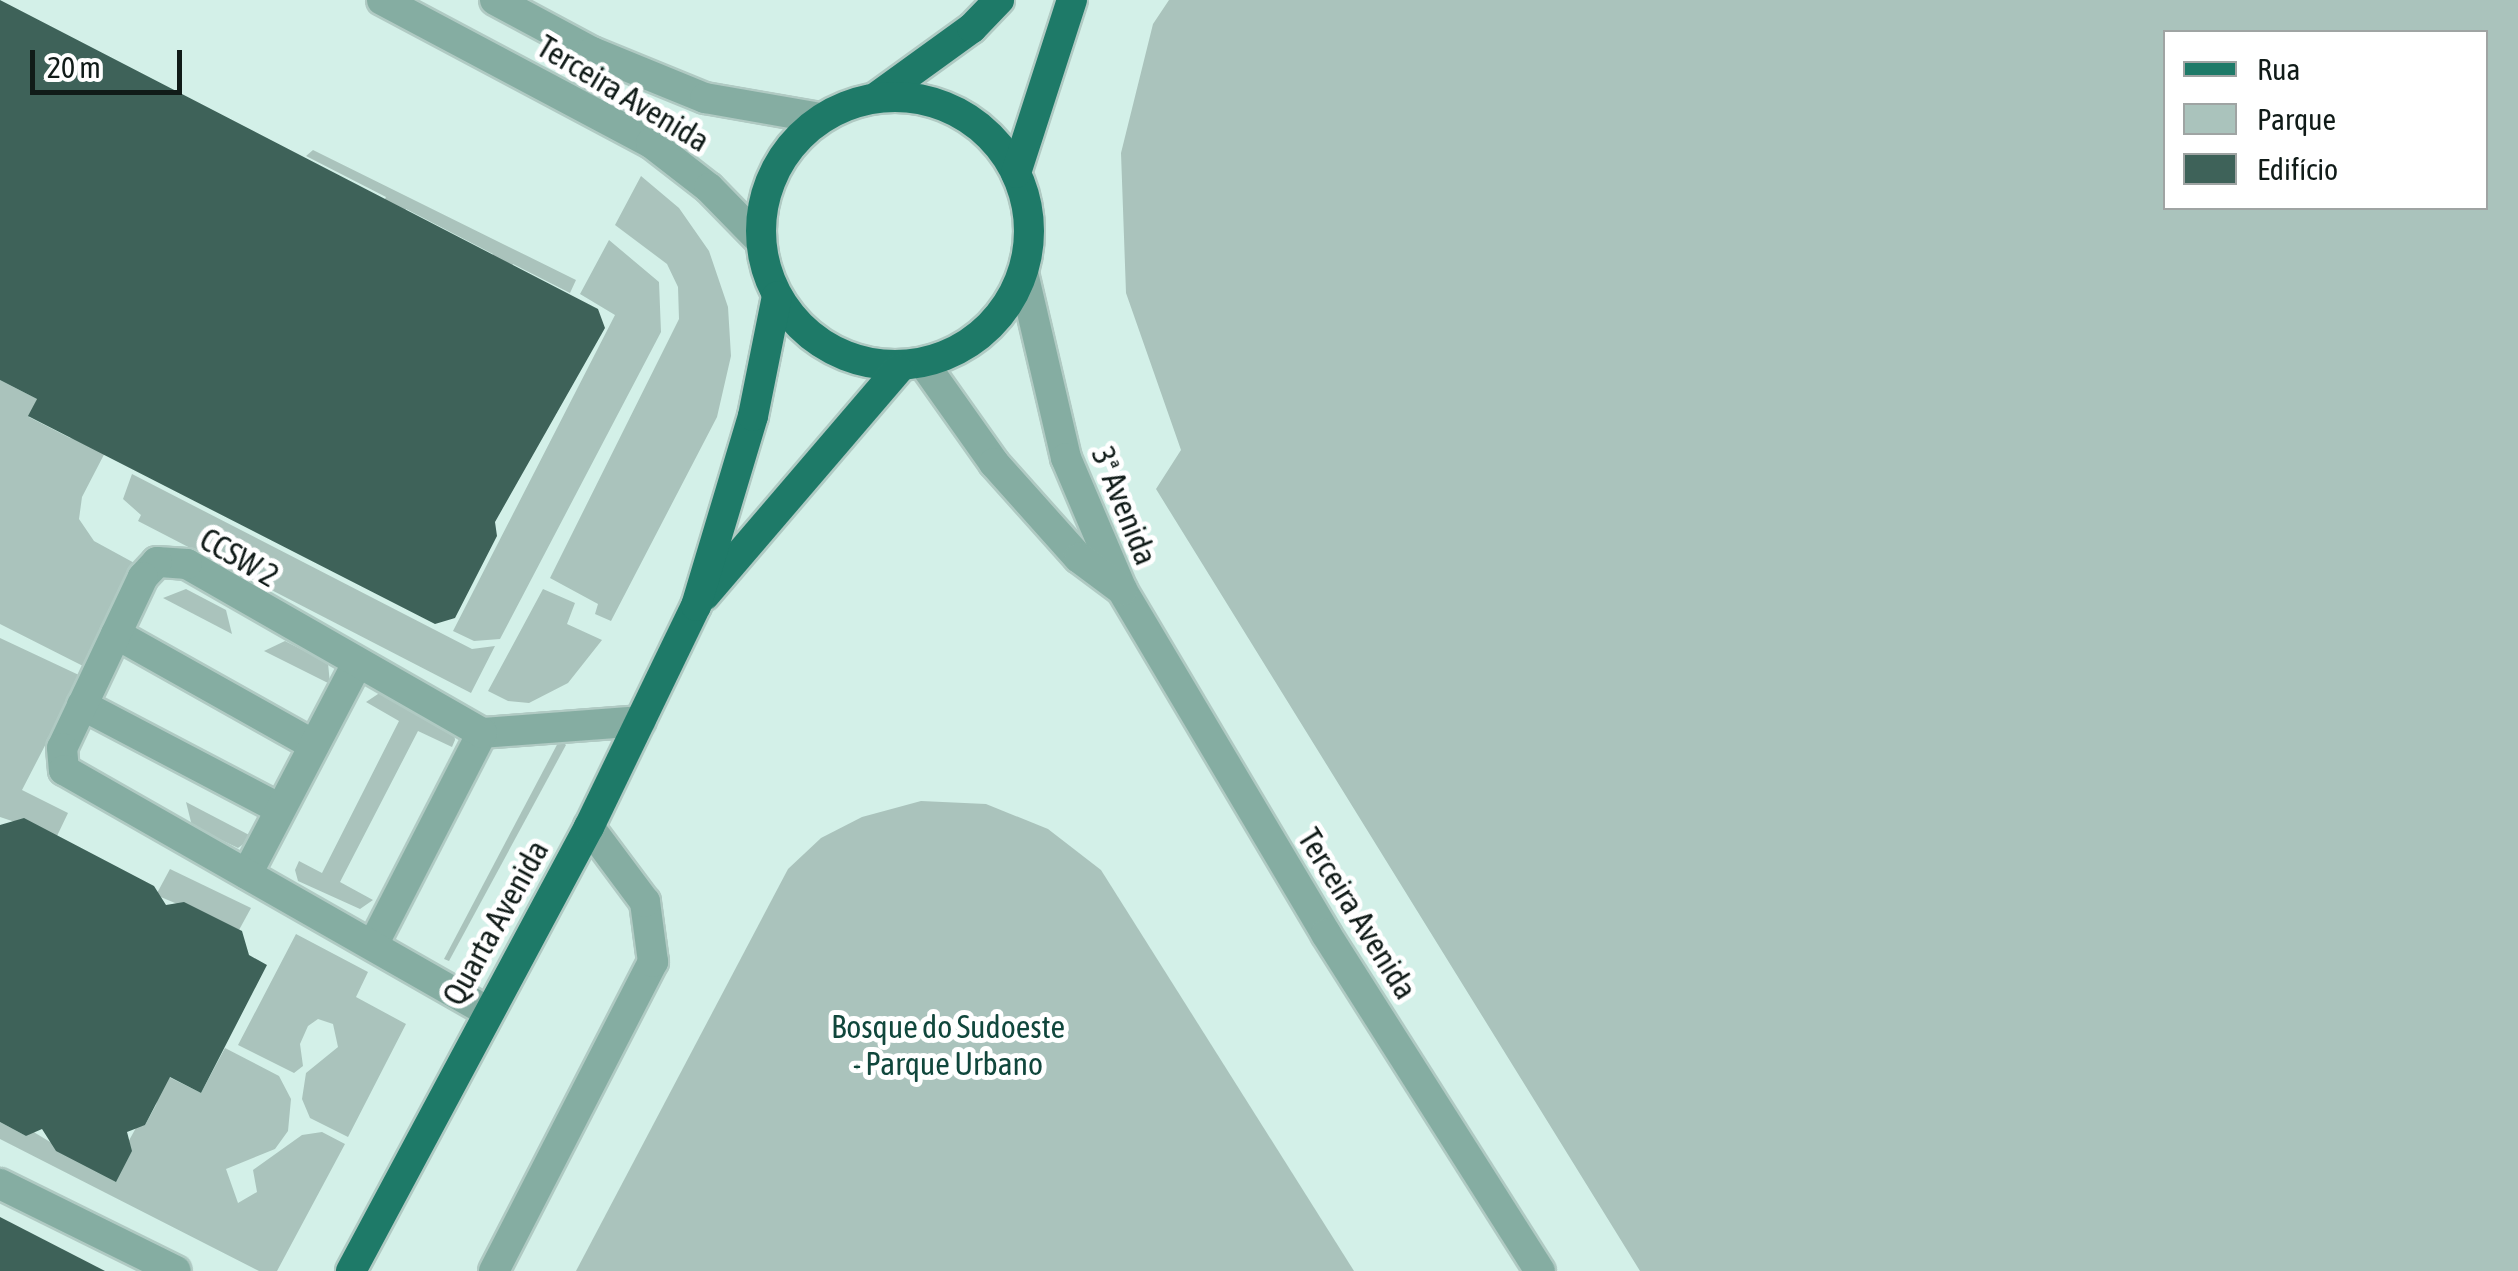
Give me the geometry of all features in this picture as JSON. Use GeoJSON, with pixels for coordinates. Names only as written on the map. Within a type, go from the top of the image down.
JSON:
{"type":"FeatureCollection","features":[{"type":"Feature","properties":{"kind":"main road"},"geometry":{"type":"LineString","coordinates":[[878,96],[920,98],[960,113],[992,138],[1016,173],[1029,240],[1023,274],[1001,314],[968,346],[911,367],[837,353],[803,330],[777,296],[760,240],[770,180],[790,144],[820,118],[878,96],[972,28],[999,0]]}},
{"type":"Feature","properties":{"kind":"main road"},"geometry":{"type":"LineString","coordinates":[[1016,173],[1072,0]]}},
{"type":"Feature","properties":{"kind":"main road","name":"Quarta Avenida"},"geometry":{"type":"LineString","coordinates":[[352,1271],[486,1010],[589,827],[696,606],[752,416],[777,296]]}},
{"type":"Feature","properties":{"kind":"main road","name":"Quarta Avenida"},"geometry":{"type":"LineString","coordinates":[[696,606],[911,367]]}},
{"type":"Feature","properties":{"kind":"street","name":"Terceira Avenida"},"geometry":{"type":"LineString","coordinates":[[382,0],[651,144],[710,188],[760,240]]}},
{"type":"Feature","properties":{"kind":"street","name":"Terceira Avenida"},"geometry":{"type":"LineString","coordinates":[[496,0],[592,52],[705,98],[820,118]]}},
{"type":"Feature","properties":{"kind":"street","name":"3ª Avenida"},"geometry":{"type":"LineString","coordinates":[[1023,274],[1066,458],[1122,590]]}},
{"type":"Feature","properties":{"kind":"street","name":"3ª Avenida"},"geometry":{"type":"LineString","coordinates":[[911,367],[1078,558],[1122,590]]}},
{"type":"Feature","properties":{"kind":"street","name":"CCSW 2"},"geometry":{"type":"LineString","coordinates":[[482,734],[170,558],[143,577],[62,748],[64,770],[486,1010]]}},
{"type":"Feature","properties":{"kind":"street","name":"Terceira Avenida"},"geometry":{"type":"LineString","coordinates":[[1122,590],[1326,934],[1540,1271]]}},
{"type":"Feature","properties":{"kind":"street"},"geometry":{"type":"LineString","coordinates":[[116,634],[314,745]]}},
{"type":"Feature","properties":{"kind":"street"},"geometry":{"type":"LineString","coordinates":[[247,874],[357,664]]}},
{"type":"Feature","properties":{"kind":"street"},"geometry":{"type":"LineString","coordinates":[[82,705],[280,809]]}},
{"type":"Feature","properties":{"kind":"street"},"geometry":{"type":"LineString","coordinates":[[374,943],[482,734],[641,722]]}},
{"type":"Feature","properties":{"kind":"street"},"geometry":{"type":"LineString","coordinates":[[494,1271],[653,962],[645,902],[589,827]]}},
{"type":"Feature","properties":{"kind":"street"},"geometry":{"type":"LineString","coordinates":[[0,1184],[176,1271]]}},
{"type":"Feature","properties":{"kind":"green space"},"geometry":{"type":"Polygon","coordinates":[[[1169,0],[2518,0],[2518,1271],[1640,1271],[1156,489],[1181,450],[1126,293],[1121,153],[1153,24],[1169,0]]]}},
{"type":"Feature","properties":{"kind":"green space"},"geometry":{"type":"Polygon","coordinates":[[[313,150],[576,280],[570,293],[513,264],[499,292],[480,282],[493,254],[406,209],[391,237],[371,226],[386,197],[306,156],[313,150]]]}},
{"type":"Feature","properties":{"kind":"green space"},"geometry":{"type":"Polygon","coordinates":[[[641,176],[679,208],[709,251],[728,307],[731,356],[717,417],[611,621],[595,614],[598,604],[550,578],[679,319],[678,287],[667,264],[615,225],[641,176]]]}},
{"type":"Feature","properties":{"kind":"green space"},"geometry":{"type":"Polygon","coordinates":[[[609,240],[659,282],[661,332],[500,639],[474,641],[453,631],[615,315],[580,294],[609,240]]]}},
{"type":"Feature","properties":{"kind":"green space"},"geometry":{"type":"Polygon","coordinates":[[[0,380],[37,399],[29,417],[70,438],[110,443],[82,497],[79,519],[94,541],[138,565],[85,667],[0,624],[0,380]]]}},
{"type":"Feature","properties":{"kind":"green space"},"geometry":{"type":"Polygon","coordinates":[[[132,474],[472,649],[495,646],[471,693],[138,521],[141,515],[123,499],[132,474]]]}},
{"type":"Feature","properties":{"kind":"green space"},"geometry":{"type":"Polygon","coordinates":[[[186,589],[226,610],[232,634],[163,598],[186,589]]]}},
{"type":"Feature","properties":{"kind":"green space"},"geometry":{"type":"Polygon","coordinates":[[[543,589],[575,603],[567,624],[602,640],[568,683],[529,703],[508,701],[488,691],[543,589]]]}},
{"type":"Feature","properties":{"kind":"green space"},"geometry":{"type":"Polygon","coordinates":[[[0,638],[81,676],[22,790],[68,813],[57,836],[0,817],[0,638]]]}},
{"type":"Feature","properties":{"kind":"green space"},"geometry":{"type":"Polygon","coordinates":[[[285,641],[328,663],[330,684],[264,651],[285,641]]]}},
{"type":"Feature","properties":{"kind":"green space"},"geometry":{"type":"Polygon","coordinates":[[[381,692],[454,732],[455,740],[452,747],[418,731],[340,882],[373,900],[360,909],[298,881],[295,870],[299,861],[322,873],[399,721],[366,702],[381,692]]]}},
{"type":"Feature","properties":{"kind":"green space"},"geometry":{"type":"Polygon","coordinates":[[[560,739],[566,745],[449,961],[444,959],[560,739]]]}},
{"type":"Feature","properties":{"kind":"green space","name":"Bosque do Sudoeste - Parque Urbano"},"geometry":{"type":"Polygon","coordinates":[[[921,801],[986,804],[1048,829],[1101,870],[1354,1271],[576,1271],[788,869],[821,838],[862,817],[921,801]]]}},
{"type":"Feature","properties":{"kind":"green space"},"geometry":{"type":"Polygon","coordinates":[[[186,802],[253,837],[238,848],[192,826],[186,802]]]}},
{"type":"Feature","properties":{"kind":"green space"},"geometry":{"type":"Polygon","coordinates":[[[170,869],[251,908],[239,930],[156,895],[170,869]]]}},
{"type":"Feature","properties":{"kind":"green space"},"geometry":{"type":"Polygon","coordinates":[[[296,934],[368,972],[356,997],[406,1024],[348,1137],[310,1118],[302,1099],[306,1073],[338,1047],[333,1024],[318,1019],[308,1026],[300,1044],[303,1066],[294,1073],[238,1045],[296,934]]]}},
{"type":"Feature","properties":{"kind":"green space"},"geometry":{"type":"Polygon","coordinates":[[[225,1048],[279,1076],[291,1099],[288,1131],[275,1149],[226,1169],[238,1203],[257,1192],[253,1170],[302,1135],[322,1132],[345,1144],[277,1271],[259,1271],[0,1139],[0,1122],[26,1136],[32,1131],[113,1180],[131,1151],[127,1144],[137,1126],[145,1125],[156,1105],[163,1074],[201,1093],[225,1048]]]}},
{"type":"Feature","properties":{"kind":"building"},"geometry":{"type":"Polygon","coordinates":[[[0,0],[598,309],[605,328],[495,522],[497,536],[455,618],[435,624],[28,416],[37,399],[0,380],[0,0]]]}},
{"type":"Feature","properties":{"kind":"building"},"geometry":{"type":"Polygon","coordinates":[[[24,818],[154,886],[166,905],[184,902],[242,931],[249,955],[267,965],[201,1093],[170,1077],[145,1125],[127,1132],[132,1151],[116,1182],[56,1151],[42,1129],[26,1136],[0,1122],[0,825],[24,818]]]}},
{"type":"Feature","properties":{"kind":"building"},"geometry":{"type":"Polygon","coordinates":[[[0,1217],[105,1271],[0,1271],[0,1217]]]}}]}
